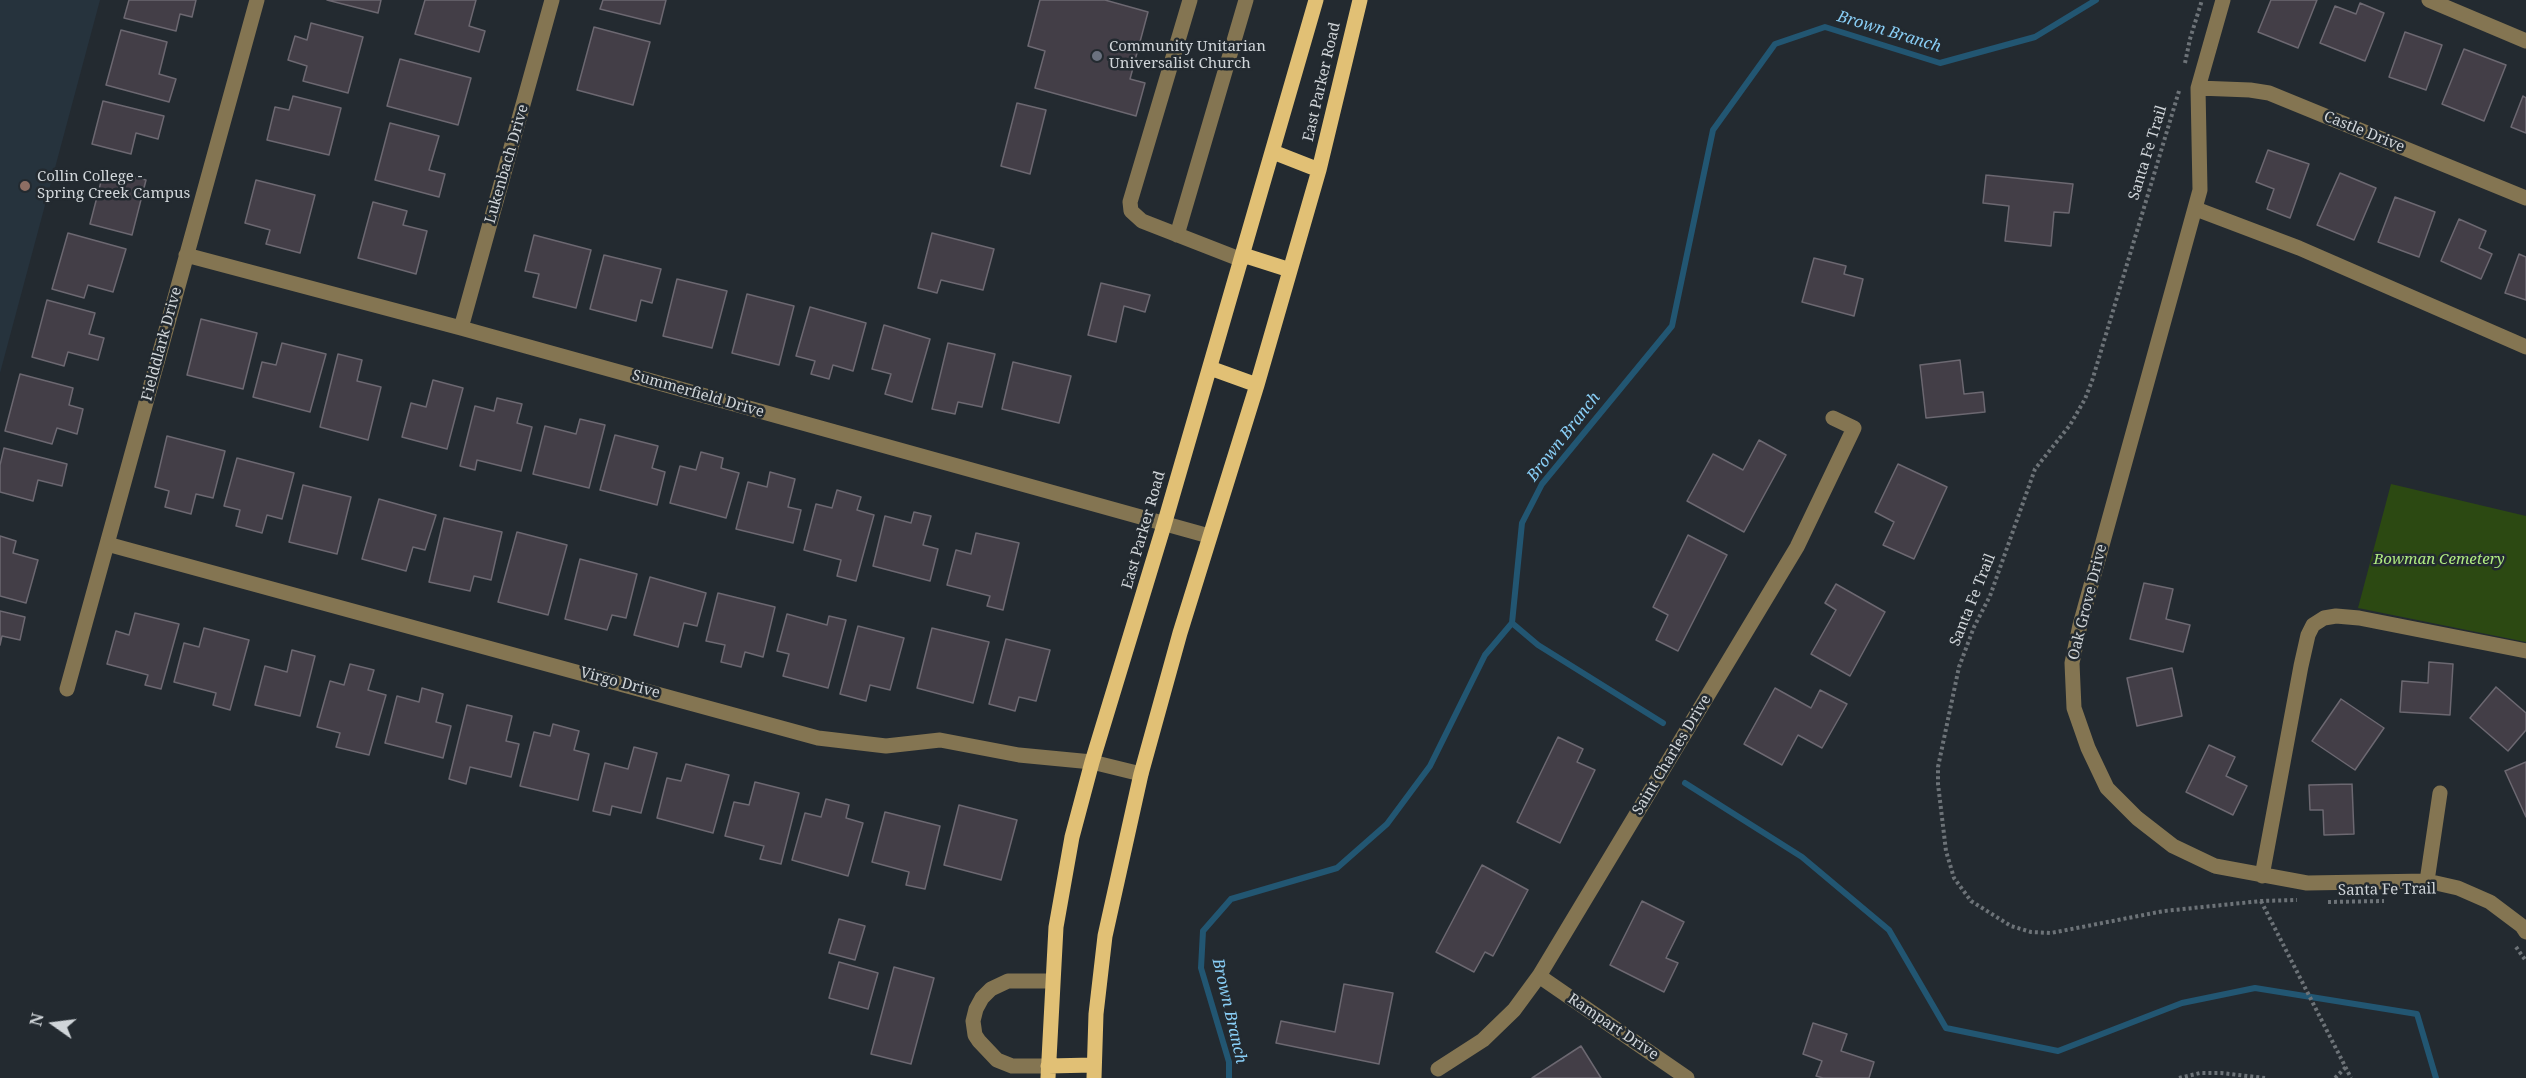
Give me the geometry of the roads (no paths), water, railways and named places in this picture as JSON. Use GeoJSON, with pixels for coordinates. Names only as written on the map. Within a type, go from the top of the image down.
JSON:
{"type":"FeatureCollection","features":[{"type":"Feature","properties":{"kind":"main road","name":"East Parker Road"},"geometry":{"type":"LineString","coordinates":[[1048,1072],[1052,981],[1061,895],[1092,762],[1243,257],[1316,0]]}},
{"type":"Feature","properties":{"kind":"main road","name":"East Parker Road"},"geometry":{"type":"LineString","coordinates":[[1093,1072],[1096,1014],[1105,936],[1141,774],[1209,536],[1257,385],[1319,170],[1360,0]]}},
{"type":"Feature","properties":{"kind":"main road"},"geometry":{"type":"LineString","coordinates":[[1273,152],[1319,170]]}},
{"type":"Feature","properties":{"kind":"main road"},"geometry":{"type":"LineString","coordinates":[[1243,257],[1290,270]]}},
{"type":"Feature","properties":{"kind":"main road"},"geometry":{"type":"LineString","coordinates":[[1210,368],[1257,385]]}},
{"type":"Feature","properties":{"kind":"main road"},"geometry":{"type":"LineString","coordinates":[[1048,1072],[1093,1072]]}},
{"type":"Feature","properties":{"kind":"street","name":"Fielddlark Drive"},"geometry":{"type":"LineString","coordinates":[[67,689],[257,0]]}},
{"type":"Feature","properties":{"kind":"street","name":"Lukenbach Drive"},"geometry":{"type":"LineString","coordinates":[[461,328],[552,0]]}},
{"type":"Feature","properties":{"kind":"street"},"geometry":{"type":"LineString","coordinates":[[1190,0],[1130,202],[1131,211],[1142,221],[1243,257]]}},
{"type":"Feature","properties":{"kind":"street"},"geometry":{"type":"LineString","coordinates":[[1177,235],[1246,0]]}},
{"type":"Feature","properties":{"kind":"street","name":"Oak Grove Drive"},"geometry":{"type":"LineString","coordinates":[[2223,0],[2198,88],[2200,181],[2196,209],[2080,626],[2072,663],[2074,708],[2088,748],[2107,788],[2137,818],[2173,846],[2215,866],[2307,883],[2427,881],[2458,888],[2490,903],[2522,926],[2526,932]]}},
{"type":"Feature","properties":{"kind":"street"},"geometry":{"type":"LineString","coordinates":[[2429,0],[2526,41]]}},
{"type":"Feature","properties":{"kind":"street","name":"Castle Drive"},"geometry":{"type":"LineString","coordinates":[[2198,88],[2269,93],[2526,198]]}},
{"type":"Feature","properties":{"kind":"street"},"geometry":{"type":"LineString","coordinates":[[2196,209],[2299,249],[2526,347]]}},
{"type":"Feature","properties":{"kind":"street","name":"Summerfield Drive"},"geometry":{"type":"LineString","coordinates":[[186,255],[461,328],[1209,536]]}},
{"type":"Feature","properties":{"kind":"street","name":"Saint Charles Drive"},"geometry":{"type":"LineString","coordinates":[[1438,1069],[1483,1040],[1514,1010],[1539,976],[1797,547],[1854,428],[1833,418]]}},
{"type":"Feature","properties":{"kind":"street","name":"Virgo Drive"},"geometry":{"type":"LineString","coordinates":[[107,544],[818,738],[886,746],[940,741],[1019,755],[1092,762],[1141,774]]}},
{"type":"Feature","properties":{"kind":"street"},"geometry":{"type":"LineString","coordinates":[[2262,876],[2301,666],[2308,635],[2313,625],[2330,617],[2359,618],[2526,651]]}},
{"type":"Feature","properties":{"kind":"street"},"geometry":{"type":"LineString","coordinates":[[2427,881],[2440,793]]}},
{"type":"Feature","properties":{"kind":"street","name":"Rampart Drive"},"geometry":{"type":"LineString","coordinates":[[1539,976],[1687,1078]]}},
{"type":"Feature","properties":{"kind":"street"},"geometry":{"type":"LineString","coordinates":[[1048,1072],[1012,1066],[997,1060],[975,1035],[974,1021],[976,1009],[991,989],[1008,981],[1052,981]]}},
{"type":"Feature","properties":{"kind":"waterway","name":"Brown Branch"},"geometry":{"type":"LineString","coordinates":[[1229,1078],[1229,1062],[1201,968],[1203,931],[1231,899],[1337,868],[1387,824],[1430,766],[1485,655],[1512,623],[1522,523],[1542,484],[1672,326],[1713,130],[1775,44],[1825,27],[1940,63],[2035,37],[2096,0]]}},
{"type":"Feature","properties":{"kind":"waterway"},"geometry":{"type":"LineString","coordinates":[[1512,623],[1538,645],[1663,723]]}},
{"type":"Feature","properties":{"kind":"waterway"},"geometry":{"type":"LineString","coordinates":[[1685,783],[1802,857],[1889,930],[1946,1028],[2058,1051],[2182,1003],[2255,988],[2417,1014],[2436,1078]]}},
{"type":"Feature","properties":{"kind":"place","name":"Community Unitarian Universalist Church"},"geometry":{"type":"Point","coordinates":[1097,56]}},
{"type":"Feature","properties":{"kind":"place","name":"Collin College - Spring Creek Campus"},"geometry":{"type":"Point","coordinates":[25,186]}},
{"type":"Feature","properties":{"kind":"park label","name":"Bowman Cemetery"},"geometry":{"type":"Point","coordinates":[2439,560]}}]}
